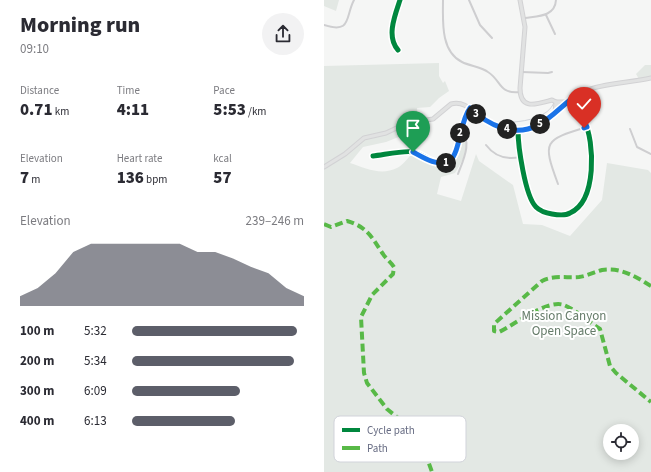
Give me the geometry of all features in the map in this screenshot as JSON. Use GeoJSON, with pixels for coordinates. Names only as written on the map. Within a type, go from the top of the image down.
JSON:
{"type":"FeatureCollection","features":[{"type":"Feature","properties":{"kind":"main road"},"geometry":{"type":"LineString","coordinates":[[520,0],[525,18],[520,92],[524,100],[537,106],[552,100],[556,102],[569,101]]}},
{"type":"Feature","properties":{"kind":"main road"},"geometry":{"type":"LineString","coordinates":[[324,167],[331,164],[368,136],[386,133],[407,123],[432,119],[451,104],[460,103],[470,108],[486,122],[509,130],[528,129],[539,125],[569,101],[585,91],[602,86],[626,84],[651,78]]}},
{"type":"Feature","properties":{"kind":"main road"},"geometry":{"type":"LineString","coordinates":[[556,102],[561,108]]}},
{"type":"Feature","properties":{"kind":"main road"},"geometry":{"type":"LineString","coordinates":[[555,113],[556,102]]}},
{"type":"Feature","properties":{"kind":"street"},"geometry":{"type":"LineString","coordinates":[[324,25],[335,28],[343,26],[348,20],[354,0]]}},
{"type":"Feature","properties":{"kind":"street"},"geometry":{"type":"LineString","coordinates":[[398,50],[393,41],[393,27],[400,0]]}},
{"type":"Feature","properties":{"kind":"street"},"geometry":{"type":"LineString","coordinates":[[443,0],[444,35],[450,50],[456,58],[464,63],[489,72],[506,91],[520,92]]}},
{"type":"Feature","properties":{"kind":"street"},"geometry":{"type":"LineString","coordinates":[[468,0],[480,25],[492,38]]}},
{"type":"Feature","properties":{"kind":"street"},"geometry":{"type":"LineString","coordinates":[[525,18],[546,15],[555,7],[556,0]]}},
{"type":"Feature","properties":{"kind":"street"},"geometry":{"type":"LineString","coordinates":[[546,15],[555,34]]}},
{"type":"Feature","properties":{"kind":"street"},"geometry":{"type":"LineString","coordinates":[[521,72],[552,72]]}},
{"type":"Feature","properties":{"kind":"street"},"geometry":{"type":"LineString","coordinates":[[518,130],[520,157],[531,198],[537,208],[548,213],[559,215],[571,213],[586,196],[589,188],[592,148],[587,127],[581,114],[569,101]]}},
{"type":"Feature","properties":{"kind":"street"},"geometry":{"type":"LineString","coordinates":[[373,156],[413,152],[424,158],[444,163],[452,159],[455,154],[461,128],[470,108]]}},
{"type":"Feature","properties":{"kind":"street"},"geometry":{"type":"LineString","coordinates":[[558,184],[548,158],[551,142],[559,136],[587,127]]}},
{"type":"Feature","properties":{"kind":"street"},"geometry":{"type":"LineString","coordinates":[[458,174],[468,145],[461,128]]}},
{"type":"Feature","properties":{"kind":"street"},"geometry":{"type":"LineString","coordinates":[[630,129],[637,147],[651,154]]}},
{"type":"Feature","properties":{"kind":"street"},"geometry":{"type":"LineString","coordinates":[[486,145],[490,150],[502,157],[520,157]]}},
{"type":"Feature","properties":{"kind":"green space"},"geometry":{"type":"Polygon","coordinates":[[[324,0],[339,0],[336,11],[324,6],[324,0]]]}},
{"type":"Feature","properties":{"kind":"green space","name":"Mission Canyon Open Space"},"geometry":{"type":"Polygon","coordinates":[[[439,63],[439,76],[443,83],[445,81],[449,91],[430,107],[417,108],[416,130],[386,142],[363,147],[350,163],[367,169],[379,171],[391,170],[397,168],[406,161],[413,152],[430,160],[449,162],[455,154],[461,128],[467,145],[462,162],[455,173],[441,177],[437,194],[461,201],[476,154],[479,161],[513,185],[523,224],[542,225],[570,236],[602,200],[607,163],[648,170],[651,173],[651,472],[324,472],[324,66],[439,63]]]}},
{"type":"Feature","properties":{"kind":"green space"},"geometry":{"type":"Polygon","coordinates":[[[645,65],[651,65],[651,76],[639,79],[636,74],[645,65]]]}},
{"type":"Feature","properties":{"kind":"waterway"},"geometry":{"type":"LineString","coordinates":[[514,122],[525,121],[542,115],[547,112],[554,103]]}},
{"type":"Feature","properties":{"kind":"marked path"},"geometry":{"type":"LineString","coordinates":[[324,224],[331,227],[347,221],[360,226],[369,234],[384,256],[394,267],[393,274],[372,295],[361,317],[364,373],[367,383],[387,409],[396,416]]}},
{"type":"Feature","properties":{"kind":"marked path"},"geometry":{"type":"LineString","coordinates":[[651,286],[622,271],[609,269],[579,277],[546,279],[494,324],[494,331],[499,332],[540,309],[557,304],[569,307],[600,329],[610,366],[616,373],[651,402]]}},
{"type":"Feature","properties":{"kind":"marked path"},"geometry":{"type":"LineString","coordinates":[[428,462],[432,472]]}},
{"type":"Feature","properties":{"kind":"cycle path"},"geometry":{"type":"LineString","coordinates":[[398,50],[394,45],[392,32],[394,19],[400,0]]}},
{"type":"Feature","properties":{"kind":"cycle path"},"geometry":{"type":"LineString","coordinates":[[518,130],[519,147],[525,182],[532,201],[541,211],[561,215],[570,213],[579,206],[585,196],[589,184],[592,156],[588,130],[580,112],[570,100]]}},
{"type":"Feature","properties":{"kind":"cycle path"},"geometry":{"type":"LineString","coordinates":[[373,156],[399,152],[413,152],[418,153],[434,162],[449,162],[456,151],[466,114],[470,108]]}},
{"type":"Feature","properties":{"kind":"route"},"geometry":{"type":"LineString","coordinates":[[413,152],[424,158],[439,163],[449,162],[455,154],[461,128],[470,108],[486,122],[509,130],[523,130],[539,125],[570,100],[585,121],[587,127],[584,128]]}}]}
